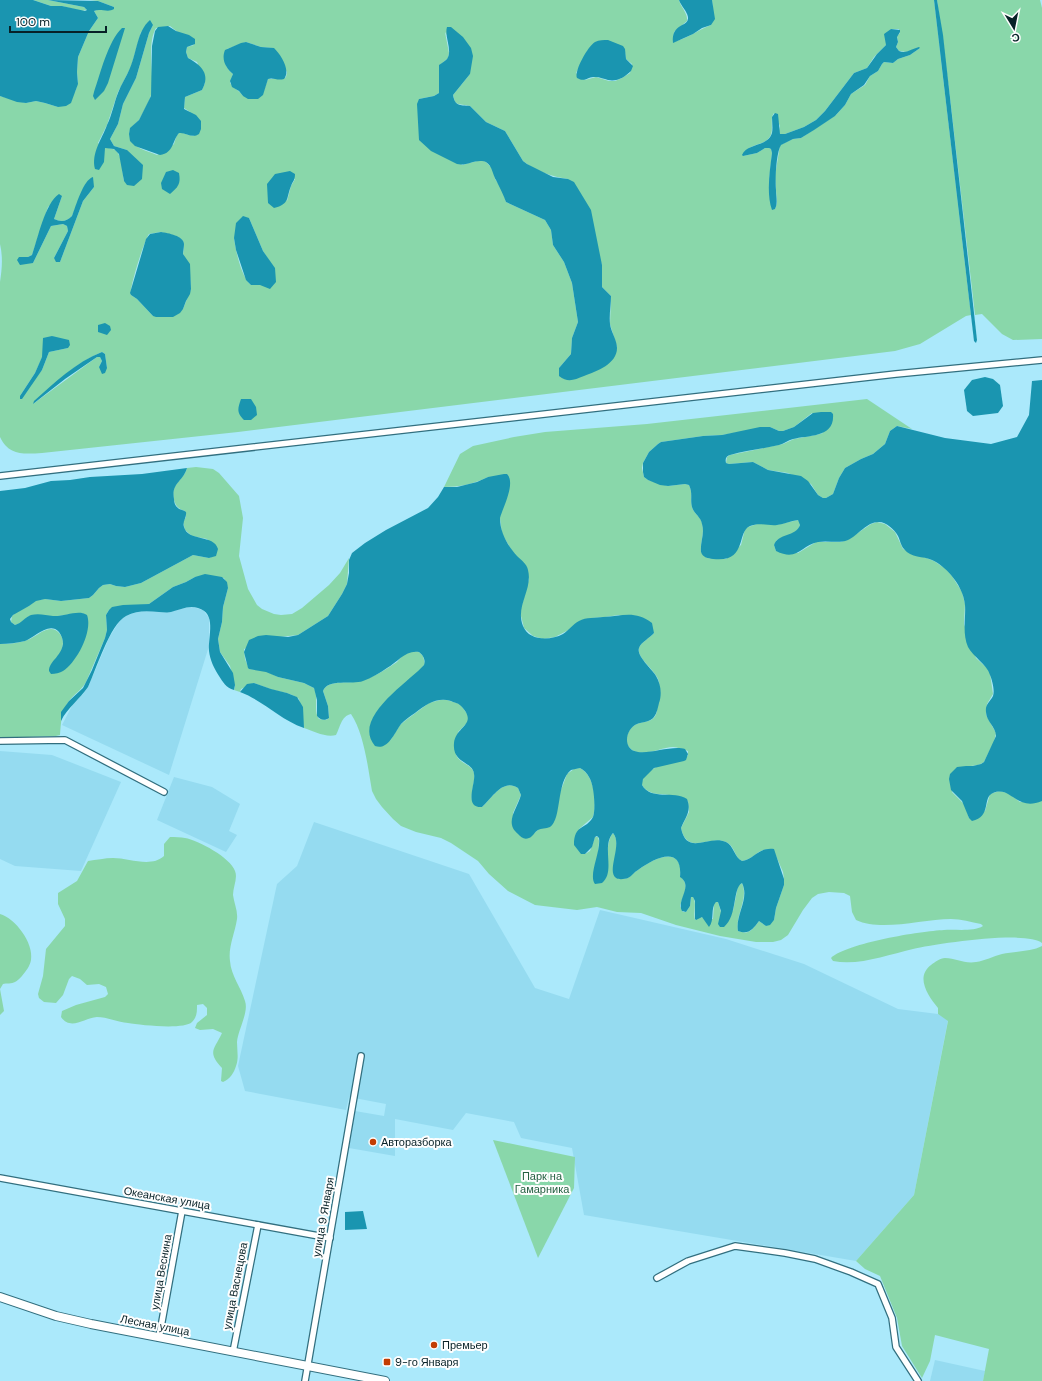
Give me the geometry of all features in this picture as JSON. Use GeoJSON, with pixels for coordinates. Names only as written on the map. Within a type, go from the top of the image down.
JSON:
{"type":"FeatureCollection","features":[{"type":"Feature","properties":{"kind":"street"},"geometry":{"type":"LineString","coordinates":[[0,476],[896,374],[1042,360]]}},
{"type":"Feature","properties":{"kind":"street"},"geometry":{"type":"LineString","coordinates":[[0,741],[65,740],[164,792]]}},
{"type":"Feature","properties":{"kind":"street","name":"улица 9 Января"},"geometry":{"type":"LineString","coordinates":[[305,1381],[361,1056]]}},
{"type":"Feature","properties":{"kind":"street","name":"Океанская улица"},"geometry":{"type":"LineString","coordinates":[[0,1178],[330,1238]]}},
{"type":"Feature","properties":{"kind":"street","name":"улица Веснина"},"geometry":{"type":"LineString","coordinates":[[159,1338],[182,1211]]}},
{"type":"Feature","properties":{"kind":"street","name":"улица Васнецова"},"geometry":{"type":"LineString","coordinates":[[233,1352],[258,1225]]}},
{"type":"Feature","properties":{"kind":"street"},"geometry":{"type":"LineString","coordinates":[[657,1278],[688,1260],[735,1246],[786,1253],[815,1260],[851,1272],[878,1284],[892,1318],[896,1347],[918,1381]]}},
{"type":"Feature","properties":{"kind":"street","name":"Лесная улица"},"geometry":{"type":"LineString","coordinates":[[0,1297],[56,1316],[159,1338],[384,1381]]}},
{"type":"Feature","properties":{"kind":"shaded area"},"geometry":{"type":"Polygon","coordinates":[[[0,0],[33,0],[51,6],[62,6],[85,11],[87,10],[84,7],[48,0],[98,1],[114,7],[114,9],[107,11],[94,11],[98,18],[89,31],[78,57],[78,84],[71,103],[66,106],[58,107],[36,101],[26,103],[17,102],[0,96],[0,0]]]}},
{"type":"Feature","properties":{"kind":"shaded area"},"geometry":{"type":"Polygon","coordinates":[[[679,0],[712,0],[715,19],[711,25],[673,43],[673,36],[677,28],[686,23],[688,20],[688,17],[679,0]]]}},
{"type":"Feature","properties":{"kind":"shaded area"},"geometry":{"type":"Polygon","coordinates":[[[934,0],[937,0],[943,35],[977,340],[976,343],[974,341],[934,0]]]}},
{"type":"Feature","properties":{"kind":"shaded area"},"geometry":{"type":"Polygon","coordinates":[[[150,20],[153,25],[149,33],[136,78],[123,104],[118,124],[110,139],[114,146],[127,150],[143,165],[142,179],[134,186],[127,185],[124,181],[119,154],[114,149],[105,148],[104,162],[99,170],[95,169],[94,157],[119,90],[129,71],[142,30],[150,20]]]}},
{"type":"Feature","properties":{"kind":"shaded area"},"geometry":{"type":"Polygon","coordinates":[[[168,26],[195,39],[195,44],[187,47],[186,52],[188,58],[201,67],[205,75],[205,84],[202,90],[185,97],[184,109],[196,115],[201,121],[201,129],[199,134],[191,136],[179,133],[168,152],[160,155],[135,146],[130,141],[129,134],[130,128],[139,120],[151,96],[152,46],[155,31],[158,27],[168,26]]]}},
{"type":"Feature","properties":{"kind":"shaded area"},"geometry":{"type":"Polygon","coordinates":[[[447,27],[451,27],[463,37],[471,48],[473,56],[470,74],[453,95],[456,103],[470,106],[486,122],[505,131],[523,161],[527,164],[553,177],[568,179],[574,182],[591,210],[602,265],[602,287],[611,296],[610,324],[617,348],[616,354],[610,363],[595,372],[571,380],[565,380],[559,376],[559,368],[571,354],[572,338],[578,322],[572,283],[564,262],[553,245],[551,230],[545,220],[506,202],[488,163],[479,161],[457,164],[431,151],[419,140],[417,104],[419,99],[434,96],[439,93],[439,65],[447,59],[449,55],[446,31],[447,27]]]}},
{"type":"Feature","properties":{"kind":"shaded area"},"geometry":{"type":"Polygon","coordinates":[[[122,28],[125,28],[108,83],[104,91],[95,100],[93,96],[105,58],[113,41],[122,28]]]}},
{"type":"Feature","properties":{"kind":"shaded area"},"geometry":{"type":"Polygon","coordinates":[[[891,29],[900,30],[897,37],[898,42],[896,47],[899,51],[904,52],[919,47],[920,48],[910,55],[898,59],[893,63],[884,62],[878,71],[870,76],[864,85],[851,94],[845,105],[835,116],[801,138],[793,139],[781,145],[776,167],[777,200],[775,209],[772,210],[769,196],[771,149],[765,148],[757,153],[742,155],[748,148],[766,141],[770,137],[772,133],[772,117],[775,113],[778,114],[780,134],[785,134],[804,127],[816,120],[825,111],[854,73],[867,68],[877,54],[886,45],[884,34],[891,29]]]}},
{"type":"Feature","properties":{"kind":"shaded area"},"geometry":{"type":"Polygon","coordinates":[[[600,40],[608,40],[623,46],[625,49],[626,59],[633,66],[631,71],[618,80],[608,80],[597,77],[592,77],[585,80],[577,78],[582,59],[592,44],[600,40]]]}},
{"type":"Feature","properties":{"kind":"shaded area"},"geometry":{"type":"Polygon","coordinates":[[[246,42],[261,47],[274,48],[280,55],[286,67],[286,75],[284,79],[268,79],[263,95],[258,99],[248,99],[232,87],[230,81],[233,74],[226,66],[224,60],[225,50],[246,42]]]}},
{"type":"Feature","properties":{"kind":"shaded area"},"geometry":{"type":"Polygon","coordinates":[[[173,170],[179,173],[180,180],[177,187],[170,194],[162,189],[161,183],[166,172],[173,170]]]}},
{"type":"Feature","properties":{"kind":"shaded area"},"geometry":{"type":"Polygon","coordinates":[[[290,171],[295,174],[295,176],[289,190],[287,200],[283,205],[274,208],[268,203],[267,184],[275,174],[290,171]]]}},
{"type":"Feature","properties":{"kind":"shaded area"},"geometry":{"type":"Polygon","coordinates":[[[93,177],[94,187],[83,201],[60,262],[56,262],[54,258],[68,231],[67,226],[63,224],[51,226],[33,263],[20,265],[17,260],[19,257],[28,257],[32,255],[46,213],[54,199],[59,194],[62,196],[54,219],[61,221],[68,219],[72,216],[83,188],[89,179],[93,177]]]}},
{"type":"Feature","properties":{"kind":"shaded area"},"geometry":{"type":"Polygon","coordinates":[[[243,216],[249,218],[263,251],[275,268],[276,282],[270,289],[260,285],[251,285],[246,280],[236,250],[234,238],[236,223],[243,216]]]}},
{"type":"Feature","properties":{"kind":"shaded area"},"geometry":{"type":"Polygon","coordinates":[[[161,232],[175,235],[183,241],[183,254],[190,264],[190,294],[183,309],[180,313],[173,317],[153,316],[130,293],[146,239],[150,234],[161,232]]]}},
{"type":"Feature","properties":{"kind":"shaded area"},"geometry":{"type":"Polygon","coordinates":[[[105,323],[110,326],[111,330],[107,335],[98,332],[98,325],[105,323]]]}},
{"type":"Feature","properties":{"kind":"shaded area"},"geometry":{"type":"Polygon","coordinates":[[[52,336],[69,340],[70,345],[68,348],[49,352],[42,370],[22,399],[20,399],[20,396],[35,373],[42,357],[43,338],[52,336]]]}},
{"type":"Feature","properties":{"kind":"shaded area"},"geometry":{"type":"Polygon","coordinates":[[[102,352],[105,354],[107,368],[105,373],[102,374],[99,367],[102,361],[100,357],[97,357],[65,379],[33,404],[34,401],[49,387],[74,367],[102,352]]]}},
{"type":"Feature","properties":{"kind":"shaded area"},"geometry":{"type":"Polygon","coordinates":[[[985,377],[993,379],[1000,385],[1003,406],[998,413],[973,416],[967,411],[964,390],[972,380],[985,377]]]}},
{"type":"Feature","properties":{"kind":"shaded area"},"geometry":{"type":"Polygon","coordinates":[[[1042,380],[1042,801],[1026,803],[1005,792],[999,791],[990,795],[982,816],[972,821],[969,818],[962,801],[951,790],[949,779],[950,774],[957,767],[973,766],[984,762],[996,736],[996,733],[986,715],[987,705],[994,694],[992,680],[988,671],[970,651],[966,642],[965,605],[962,593],[954,578],[935,561],[907,552],[902,546],[895,531],[882,522],[866,526],[848,540],[841,542],[818,542],[807,546],[799,552],[789,555],[776,551],[774,545],[779,538],[795,532],[798,529],[800,525],[798,520],[777,525],[753,525],[746,529],[736,552],[732,556],[724,559],[713,559],[706,557],[701,552],[703,531],[702,524],[692,507],[689,485],[668,486],[660,485],[648,480],[644,477],[643,463],[649,452],[661,442],[722,435],[760,427],[770,427],[783,431],[794,427],[813,413],[831,412],[833,414],[830,427],[819,434],[791,440],[779,445],[730,455],[726,460],[726,463],[729,464],[753,462],[768,470],[801,476],[808,481],[818,495],[826,498],[833,494],[839,478],[845,468],[873,454],[885,444],[890,431],[897,426],[945,438],[991,444],[1017,437],[1029,415],[1032,381],[1042,380]]]}},
{"type":"Feature","properties":{"kind":"shaded area"},"geometry":{"type":"Polygon","coordinates":[[[241,399],[251,399],[256,407],[257,415],[251,420],[244,420],[240,415],[239,407],[241,399]]]}},
{"type":"Feature","properties":{"kind":"shaded area"},"geometry":{"type":"Polygon","coordinates":[[[187,468],[174,489],[174,501],[179,509],[186,512],[184,527],[186,532],[195,537],[212,541],[216,544],[218,549],[216,556],[209,558],[193,555],[141,583],[125,587],[110,584],[103,585],[89,598],[61,601],[45,599],[36,601],[13,615],[10,619],[15,625],[34,614],[57,616],[83,613],[87,615],[88,629],[78,654],[68,667],[56,674],[51,674],[49,671],[51,664],[62,648],[63,640],[59,632],[55,629],[46,629],[25,641],[0,644],[0,491],[25,488],[51,481],[142,474],[187,468]]]}},
{"type":"Feature","properties":{"kind":"shaded area"},"geometry":{"type":"Polygon","coordinates":[[[507,474],[509,478],[510,489],[500,518],[501,529],[508,544],[525,564],[529,577],[521,612],[523,626],[530,635],[540,638],[552,638],[563,634],[582,620],[591,618],[634,615],[640,616],[652,623],[654,633],[642,644],[639,651],[642,659],[658,679],[660,700],[657,712],[652,719],[639,723],[630,730],[627,737],[628,744],[633,751],[639,752],[678,748],[685,749],[688,754],[686,760],[684,761],[654,768],[643,779],[642,785],[651,793],[682,796],[687,799],[689,807],[681,828],[684,837],[688,841],[693,843],[719,840],[726,842],[731,846],[737,857],[742,861],[750,858],[760,851],[774,849],[784,879],[784,885],[776,908],[774,920],[770,925],[766,926],[759,921],[753,929],[748,932],[738,931],[738,919],[744,895],[742,883],[737,891],[731,916],[724,927],[720,927],[718,924],[721,911],[718,902],[714,905],[712,921],[709,927],[702,917],[696,920],[695,919],[695,901],[693,897],[691,897],[690,906],[686,912],[682,911],[681,902],[685,885],[684,881],[680,877],[680,867],[677,860],[672,857],[659,858],[652,861],[628,878],[616,878],[613,875],[616,838],[613,833],[608,845],[608,872],[606,878],[602,883],[595,884],[593,875],[599,838],[597,836],[595,837],[592,847],[585,854],[581,854],[574,845],[578,830],[590,821],[594,813],[594,797],[591,780],[580,768],[571,770],[566,776],[554,823],[550,827],[538,830],[532,837],[526,839],[521,837],[514,830],[512,825],[513,816],[521,795],[518,788],[507,785],[498,790],[482,807],[473,804],[473,770],[459,759],[454,750],[456,737],[467,722],[468,718],[462,707],[458,704],[451,701],[441,700],[428,704],[401,724],[391,740],[384,746],[375,746],[370,735],[370,724],[385,701],[424,665],[424,658],[419,652],[410,653],[402,657],[391,666],[363,681],[335,683],[326,687],[323,691],[328,706],[329,718],[324,720],[317,716],[317,700],[314,688],[304,683],[248,668],[244,652],[249,640],[258,636],[266,635],[288,637],[298,635],[328,616],[347,584],[349,560],[352,553],[365,543],[428,508],[438,497],[444,487],[457,487],[477,482],[488,477],[507,474]]]}},
{"type":"Feature","properties":{"kind":"shaded area"},"geometry":{"type":"Polygon","coordinates":[[[205,574],[222,577],[227,582],[228,588],[223,607],[222,622],[218,639],[220,652],[233,673],[235,685],[234,690],[223,683],[211,661],[209,651],[210,620],[204,611],[191,607],[170,612],[138,612],[126,616],[114,628],[88,687],[61,721],[61,712],[69,701],[83,688],[92,670],[105,638],[107,630],[106,615],[109,610],[112,607],[123,605],[149,604],[173,587],[205,574]]]}},
{"type":"Feature","properties":{"kind":"shaded area"},"geometry":{"type":"Polygon","coordinates":[[[193,607],[203,610],[209,618],[209,646],[169,775],[62,725],[74,702],[88,687],[109,638],[123,617],[137,612],[170,612],[178,609],[193,607]]]}},
{"type":"Feature","properties":{"kind":"shaded area"},"geometry":{"type":"Polygon","coordinates":[[[254,683],[297,697],[303,707],[304,728],[287,720],[257,700],[240,692],[247,684],[254,683]]]}},
{"type":"Feature","properties":{"kind":"shaded area"},"geometry":{"type":"Polygon","coordinates":[[[0,751],[52,755],[121,782],[81,871],[15,866],[0,859],[0,751]]]}},
{"type":"Feature","properties":{"kind":"shaded area"},"geometry":{"type":"Polygon","coordinates":[[[174,777],[212,787],[240,804],[229,831],[237,835],[226,852],[157,820],[174,777]]]}},
{"type":"Feature","properties":{"kind":"shaded area"},"geometry":{"type":"Polygon","coordinates":[[[314,822],[469,874],[535,988],[569,999],[600,910],[726,939],[804,964],[898,1009],[938,1014],[948,1020],[914,1195],[856,1261],[584,1215],[572,1148],[521,1138],[514,1122],[466,1113],[453,1130],[395,1119],[395,1156],[349,1148],[355,1111],[384,1116],[386,1104],[349,1097],[346,1110],[245,1091],[238,1066],[277,884],[297,866],[314,822]]]}},
{"type":"Feature","properties":{"kind":"shaded area"},"geometry":{"type":"Polygon","coordinates":[[[363,1211],[367,1229],[345,1230],[345,1212],[363,1211]]]}},
{"type":"Feature","properties":{"kind":"shaded area"},"geometry":{"type":"Polygon","coordinates":[[[935,1360],[985,1371],[983,1381],[930,1381],[935,1360]]]}},
{"type":"Feature","properties":{"kind":"green space"},"geometry":{"type":"Polygon","coordinates":[[[33,0],[48,0],[84,7],[87,10],[81,11],[62,6],[51,6],[33,0]]]}},
{"type":"Feature","properties":{"kind":"green space"},"geometry":{"type":"Polygon","coordinates":[[[90,0],[679,0],[686,15],[687,21],[674,32],[673,42],[683,39],[711,25],[713,11],[712,0],[934,0],[971,315],[966,316],[920,344],[895,351],[238,432],[42,453],[29,454],[12,451],[0,437],[0,282],[2,254],[0,244],[0,96],[26,103],[36,101],[58,107],[75,92],[78,82],[78,57],[89,31],[98,18],[94,11],[114,8],[98,1],[90,0]],[[153,25],[141,32],[131,67],[118,92],[107,125],[98,143],[104,147],[113,149],[119,154],[122,163],[124,181],[127,150],[114,146],[110,139],[118,124],[123,104],[136,78],[149,33],[153,25]],[[170,26],[156,28],[153,35],[151,52],[151,95],[139,120],[130,131],[130,137],[131,141],[137,146],[157,155],[174,144],[179,133],[181,132],[194,136],[190,112],[184,108],[185,97],[202,90],[205,83],[197,62],[188,58],[186,52],[187,47],[194,45],[170,26]],[[891,29],[885,37],[886,45],[874,57],[867,68],[854,73],[825,111],[816,120],[804,127],[785,134],[780,134],[780,126],[774,113],[772,119],[772,132],[769,138],[762,143],[749,148],[745,153],[743,156],[757,153],[765,148],[771,149],[772,153],[769,182],[772,208],[775,209],[777,203],[775,176],[780,145],[793,139],[801,138],[836,115],[845,105],[851,94],[865,85],[870,76],[878,71],[884,62],[893,63],[898,59],[910,55],[920,48],[907,52],[899,51],[896,47],[898,42],[897,36],[900,33],[899,29],[891,29]],[[445,32],[449,53],[448,58],[440,65],[439,93],[434,96],[419,99],[462,165],[481,160],[486,162],[493,169],[495,179],[502,189],[506,202],[545,220],[551,230],[553,245],[564,262],[572,283],[578,322],[572,338],[571,354],[559,368],[617,347],[610,324],[611,296],[602,287],[602,265],[568,179],[544,173],[528,165],[523,161],[505,131],[486,122],[470,106],[455,102],[453,95],[470,74],[445,32]],[[246,42],[227,49],[226,65],[233,74],[230,83],[243,96],[264,90],[268,79],[283,79],[286,77],[287,72],[272,48],[261,47],[246,42]],[[588,50],[576,73],[585,80],[596,77],[609,81],[615,81],[630,73],[632,64],[626,59],[625,52],[588,50]],[[275,174],[287,201],[291,186],[295,179],[275,174]],[[85,185],[72,216],[61,221],[54,219],[62,196],[48,207],[32,255],[28,257],[19,257],[33,263],[51,226],[63,224],[67,226],[68,231],[54,258],[60,262],[83,201],[94,187],[85,185]],[[249,218],[234,238],[236,250],[247,281],[251,285],[260,285],[274,268],[263,251],[249,218]],[[161,232],[149,234],[134,275],[131,295],[137,299],[153,316],[183,309],[191,289],[190,274],[183,254],[183,241],[180,238],[161,232]],[[52,336],[35,373],[20,396],[42,370],[49,352],[68,348],[52,336]],[[102,352],[74,368],[33,404],[97,357],[100,357],[102,361],[99,367],[107,368],[105,354],[102,352]]]}},
{"type":"Feature","properties":{"kind":"green space"},"geometry":{"type":"Polygon","coordinates":[[[937,0],[1040,0],[1042,8],[1042,339],[1013,340],[1002,334],[982,314],[975,315],[949,89],[937,0]]]}},
{"type":"Feature","properties":{"kind":"green space"},"geometry":{"type":"Polygon","coordinates":[[[867,399],[912,429],[897,426],[890,431],[885,444],[873,454],[845,468],[839,478],[833,494],[826,498],[818,495],[811,484],[788,473],[768,470],[753,462],[726,463],[727,457],[730,455],[783,444],[794,439],[823,433],[812,413],[794,427],[783,431],[770,427],[722,435],[661,442],[649,452],[643,463],[642,468],[644,477],[648,480],[668,486],[689,485],[692,507],[694,512],[699,517],[703,527],[701,552],[707,558],[726,559],[741,545],[745,529],[760,523],[776,525],[798,520],[800,523],[798,530],[777,540],[774,545],[776,551],[798,553],[816,542],[841,542],[849,539],[871,524],[877,522],[885,524],[895,532],[903,549],[934,561],[946,569],[952,576],[962,592],[965,604],[964,624],[976,658],[988,669],[990,673],[993,694],[987,704],[986,715],[996,733],[994,742],[984,762],[978,765],[966,766],[952,792],[965,805],[969,818],[985,811],[990,794],[999,791],[1008,793],[1020,802],[1042,801],[1042,943],[1033,939],[1019,938],[980,939],[913,949],[863,961],[833,961],[831,958],[852,947],[902,935],[933,931],[974,929],[983,926],[981,924],[951,919],[890,925],[866,923],[856,920],[852,912],[850,896],[844,893],[829,892],[818,894],[812,898],[788,935],[781,940],[773,942],[756,942],[720,936],[676,925],[641,913],[617,912],[597,907],[577,910],[535,905],[508,891],[489,874],[478,861],[451,843],[441,838],[416,832],[401,826],[393,819],[376,799],[372,791],[362,741],[351,714],[345,717],[336,735],[324,735],[304,728],[299,699],[293,695],[254,683],[241,689],[240,692],[234,690],[235,687],[230,666],[220,652],[218,639],[222,622],[223,607],[228,588],[224,578],[195,577],[173,587],[149,604],[109,610],[106,615],[107,630],[105,638],[86,682],[73,696],[64,709],[60,735],[0,738],[0,644],[23,641],[30,639],[44,631],[54,629],[60,634],[63,644],[58,658],[83,613],[58,616],[29,616],[21,623],[15,625],[11,622],[12,616],[36,600],[45,599],[61,601],[89,598],[103,585],[110,584],[125,587],[141,583],[193,555],[209,558],[216,555],[207,539],[192,536],[185,530],[183,522],[186,517],[185,511],[177,506],[173,494],[175,486],[183,477],[187,468],[196,467],[213,469],[219,473],[239,496],[243,518],[239,556],[248,589],[257,605],[262,609],[274,614],[292,614],[302,608],[329,585],[340,573],[349,558],[347,584],[328,616],[298,635],[280,637],[244,649],[245,659],[249,669],[266,671],[278,677],[304,683],[314,688],[317,716],[319,719],[326,720],[329,718],[328,706],[323,691],[330,684],[364,680],[397,662],[406,653],[419,652],[423,656],[425,664],[420,670],[390,741],[400,725],[429,703],[447,700],[460,704],[469,718],[468,722],[458,732],[456,755],[474,772],[472,800],[482,807],[498,790],[503,787],[507,785],[518,788],[521,795],[513,813],[524,838],[528,838],[538,830],[561,790],[567,774],[574,769],[580,768],[589,777],[595,797],[593,817],[579,829],[585,854],[590,851],[595,837],[598,837],[598,857],[608,869],[609,842],[612,834],[614,834],[617,844],[614,866],[615,877],[622,879],[628,878],[642,867],[656,859],[667,856],[676,859],[680,867],[680,876],[686,887],[680,906],[683,912],[686,912],[690,906],[691,897],[693,897],[695,902],[695,920],[700,917],[713,919],[714,904],[716,902],[718,902],[721,912],[733,911],[738,886],[742,883],[744,895],[738,919],[738,931],[748,932],[759,921],[766,926],[774,920],[776,908],[784,885],[784,879],[783,872],[773,849],[763,850],[747,860],[742,861],[737,857],[731,846],[726,842],[713,841],[693,843],[688,841],[681,828],[689,812],[688,801],[674,796],[647,791],[642,785],[643,779],[652,769],[667,762],[688,756],[688,751],[673,747],[644,753],[634,751],[627,744],[629,731],[639,723],[651,720],[655,717],[657,712],[659,682],[655,673],[643,660],[639,652],[639,648],[642,644],[654,633],[619,615],[592,618],[555,637],[543,639],[533,636],[524,628],[520,612],[529,579],[502,534],[500,518],[488,477],[466,485],[444,487],[460,454],[473,446],[514,437],[545,432],[647,424],[867,399]]]}},
{"type":"Feature","properties":{"kind":"green space"},"geometry":{"type":"Polygon","coordinates":[[[170,837],[191,839],[213,850],[221,855],[232,866],[236,874],[233,895],[237,919],[231,945],[230,961],[232,972],[245,1001],[246,1010],[237,1042],[237,1063],[231,1076],[223,1082],[221,1081],[222,1068],[217,1063],[213,1054],[222,1033],[213,1029],[200,1030],[195,1028],[197,1023],[207,1015],[207,1008],[203,1004],[197,1005],[195,1018],[192,1022],[180,1026],[142,1025],[97,1017],[78,1023],[69,1023],[61,1017],[62,1011],[76,1005],[105,997],[108,994],[106,987],[99,984],[87,985],[80,979],[72,976],[69,979],[63,995],[56,1003],[44,1002],[39,998],[38,994],[43,976],[46,949],[65,926],[65,919],[58,904],[58,893],[77,881],[88,861],[113,858],[140,862],[159,860],[164,856],[164,844],[170,837]]]}},
{"type":"Feature","properties":{"kind":"green space"},"geometry":{"type":"Polygon","coordinates":[[[0,914],[12,920],[22,932],[30,946],[31,960],[22,976],[17,981],[14,983],[3,984],[0,989],[0,914]]]}},
{"type":"Feature","properties":{"kind":"green space"},"geometry":{"type":"Polygon","coordinates":[[[1042,946],[1042,1381],[983,1381],[989,1349],[935,1335],[930,1361],[922,1378],[902,1346],[897,1318],[880,1276],[865,1269],[856,1261],[914,1195],[948,1021],[938,1014],[938,1008],[927,992],[924,975],[926,970],[931,965],[943,958],[976,962],[1002,954],[1042,946]]]}},
{"type":"Feature","properties":{"kind":"green space"},"geometry":{"type":"Polygon","coordinates":[[[0,989],[4,1011],[0,1015],[0,989]]]}},
{"type":"Feature","properties":{"kind":"green space","name":"Парк на Гамарника"},"geometry":{"type":"Polygon","coordinates":[[[493,1140],[575,1157],[574,1188],[538,1258],[493,1140]]]}},
{"type":"Feature","properties":{"kind":"place","name":"Авторазборка"},"geometry":{"type":"Point","coordinates":[373,1142]}},
{"type":"Feature","properties":{"kind":"place","name":"Премьер"},"geometry":{"type":"Point","coordinates":[434,1345]}},
{"type":"Feature","properties":{"kind":"place","name":"9-го Января"},"geometry":{"type":"Point","coordinates":[387,1362]}}]}
